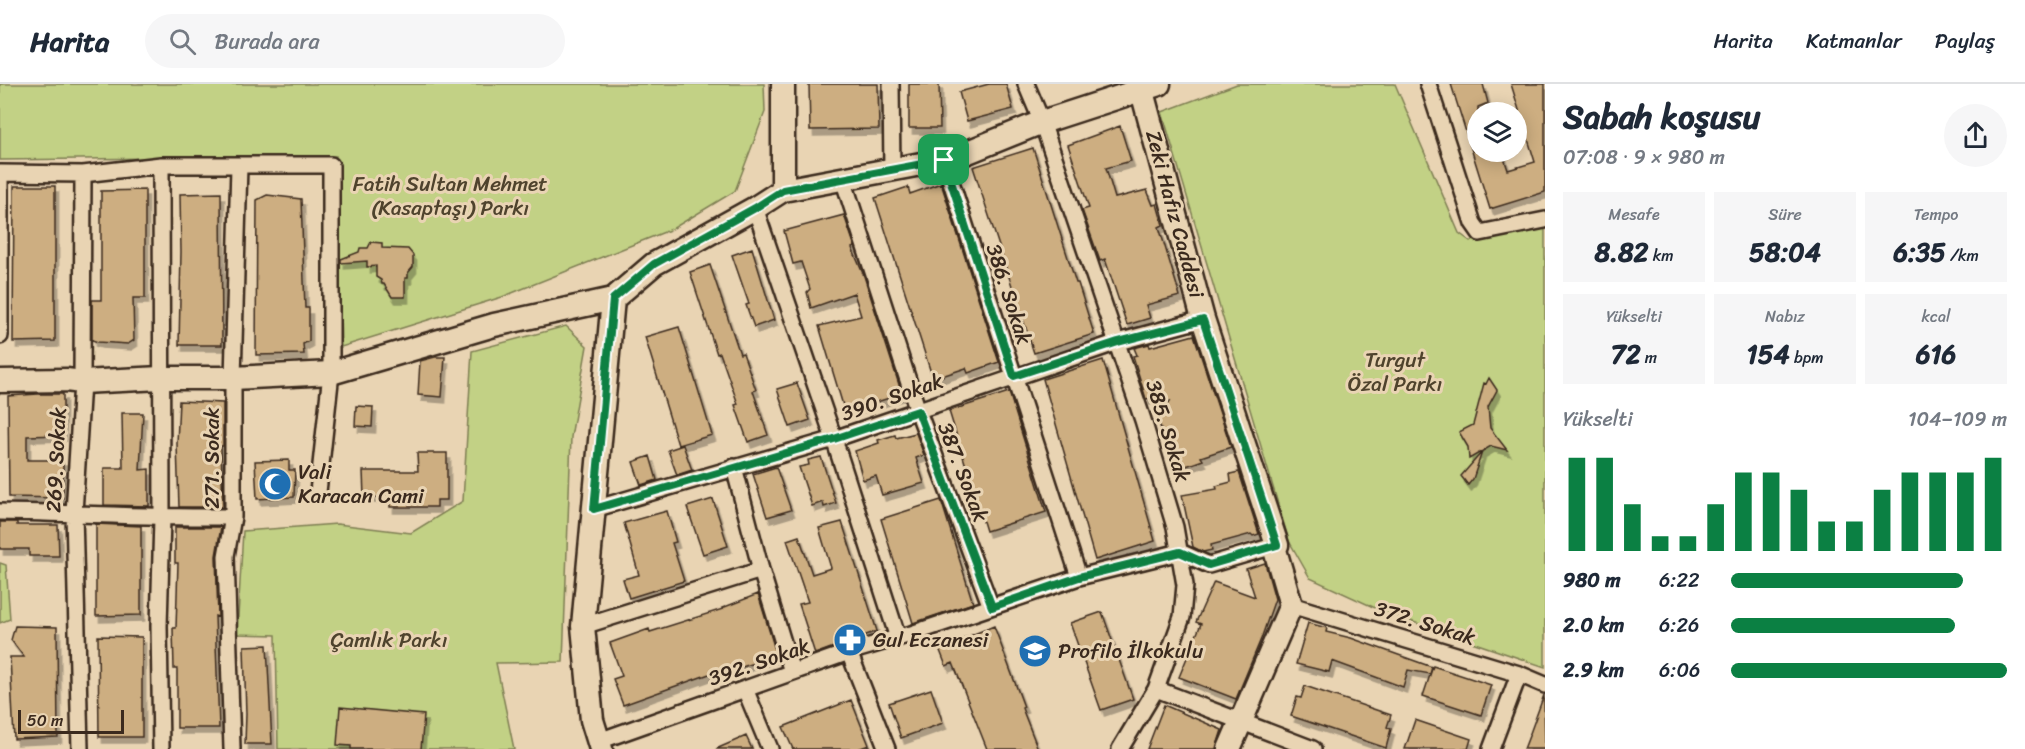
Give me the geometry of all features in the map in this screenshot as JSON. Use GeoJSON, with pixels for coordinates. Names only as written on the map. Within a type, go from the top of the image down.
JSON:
{"type":"FeatureCollection","features":[{"type":"Feature","properties":{"kind":"main road"},"geometry":{"type":"LineString","coordinates":[[783,84],[783,190]]}},
{"type":"Feature","properties":{"kind":"main road"},"geometry":{"type":"LineString","coordinates":[[0,381],[66,380],[82,382],[331,373],[494,325],[613,299],[654,264],[783,190],[953,158],[1042,122],[1147,86]]}},
{"type":"Feature","properties":{"kind":"main road","name":"Zeki Hafız Caddesi"},"geometry":{"type":"LineString","coordinates":[[1147,86],[1203,320],[1277,545],[1275,550],[1291,605]]}},
{"type":"Feature","properties":{"kind":"main road"},"geometry":{"type":"LineString","coordinates":[[600,745],[592,720],[583,626],[613,299]]}},
{"type":"Feature","properties":{"kind":"main road"},"geometry":{"type":"LineString","coordinates":[[1229,749],[1291,605]]}},
{"type":"Feature","properties":{"kind":"street"},"geometry":{"type":"LineString","coordinates":[[891,84],[892,170]]}},
{"type":"Feature","properties":{"kind":"street","name":"385. Sokak"},"geometry":{"type":"LineString","coordinates":[[1026,84],[1042,122],[1118,342],[1175,527],[1185,585],[1182,617],[1156,689],[1120,749]]}},
{"type":"Feature","properties":{"kind":"street"},"geometry":{"type":"LineString","coordinates":[[1428,84],[1473,223],[1480,233],[1545,220]]}},
{"type":"Feature","properties":{"kind":"street","name":"386. Sokak"},"geometry":{"type":"LineString","coordinates":[[944,160],[1079,577]]}},
{"type":"Feature","properties":{"kind":"street"},"geometry":{"type":"LineString","coordinates":[[161,165],[162,518],[159,626],[161,749]]}},
{"type":"Feature","properties":{"kind":"street"},"geometry":{"type":"LineString","coordinates":[[0,336],[0,173],[83,174],[161,165],[331,165],[331,373],[318,492]]}},
{"type":"Feature","properties":{"kind":"street","name":"271. Sokak"},"geometry":{"type":"LineString","coordinates":[[232,749],[226,556],[233,518],[233,378],[239,166]]}},
{"type":"Feature","properties":{"kind":"street","name":"269. Sokak"},"geometry":{"type":"LineString","coordinates":[[80,749],[74,513],[82,382],[83,174]]}},
{"type":"Feature","properties":{"kind":"street","name":"387. Sokak"},"geometry":{"type":"LineString","coordinates":[[843,179],[918,411],[992,607]]}},
{"type":"Feature","properties":{"kind":"street"},"geometry":{"type":"LineString","coordinates":[[755,208],[834,439],[898,638]]}},
{"type":"Feature","properties":{"kind":"street","name":"390. Sokak"},"geometry":{"type":"LineString","coordinates":[[594,509],[834,439],[1118,342],[1203,320]]}},
{"type":"Feature","properties":{"kind":"street"},"geometry":{"type":"LineString","coordinates":[[734,467],[761,570],[792,672]]}},
{"type":"Feature","properties":{"kind":"street"},"geometry":{"type":"LineString","coordinates":[[0,513],[233,518]]}},
{"type":"Feature","properties":{"kind":"street"},"geometry":{"type":"LineString","coordinates":[[1180,552],[1209,565],[1277,545]]}},
{"type":"Feature","properties":{"kind":"street","name":"392. Sokak"},"geometry":{"type":"LineString","coordinates":[[600,745],[849,652],[898,638],[1079,577],[1180,552]]}},
{"type":"Feature","properties":{"kind":"street"},"geometry":{"type":"LineString","coordinates":[[583,626],[761,570]]}},
{"type":"Feature","properties":{"kind":"street","name":"372. Sokak"},"geometry":{"type":"LineString","coordinates":[[1291,605],[1519,674],[1545,685]]}},
{"type":"Feature","properties":{"kind":"street"},"geometry":{"type":"LineString","coordinates":[[849,652],[887,749]]}},
{"type":"Feature","properties":{"kind":"street"},"geometry":{"type":"LineString","coordinates":[[1491,749],[1519,674]]}},
{"type":"Feature","properties":{"kind":"street"},"geometry":{"type":"LineString","coordinates":[[745,689],[770,749]]}},
{"type":"Feature","properties":{"kind":"street"},"geometry":{"type":"LineString","coordinates":[[1156,689],[1313,749]]}},
{"type":"Feature","properties":{"kind":"green space","name":"Fatih Sultan Mehmet (Kasaptaşı) Parkı"},"geometry":{"type":"Polygon","coordinates":[[[0,84],[764,84],[765,112],[735,191],[672,229],[502,297],[341,347],[336,156],[0,160],[0,84]]]}},
{"type":"Feature","properties":{"kind":"green space","name":"Turgut Özal Parkı"},"geometry":{"type":"Polygon","coordinates":[[[1237,84],[1395,84],[1459,233],[1470,241],[1545,227],[1545,667],[1384,612],[1310,578],[1289,541],[1162,112],[1237,84]]]}},
{"type":"Feature","properties":{"kind":"green space","name":"Çamlık Parkı"},"geometry":{"type":"Polygon","coordinates":[[[566,326],[587,346],[571,437],[563,662],[496,663],[514,749],[278,749],[276,635],[237,634],[243,531],[337,524],[411,533],[463,501],[472,351],[566,326]]]}},
{"type":"Feature","properties":{"kind":"green space"},"geometry":{"type":"Polygon","coordinates":[[[0,563],[6,565],[10,619],[0,623],[0,563]]]}},
{"type":"Feature","properties":{"kind":"building"},"geometry":{"type":"Polygon","coordinates":[[[809,84],[878,84],[879,129],[810,130],[809,84]]]}},
{"type":"Feature","properties":{"kind":"building"},"geometry":{"type":"Polygon","coordinates":[[[909,84],[939,84],[940,128],[909,128],[909,84]]]}},
{"type":"Feature","properties":{"kind":"building"},"geometry":{"type":"Polygon","coordinates":[[[989,84],[1006,84],[1013,109],[967,121],[959,92],[989,84]]]}},
{"type":"Feature","properties":{"kind":"building"},"geometry":{"type":"Polygon","coordinates":[[[1451,84],[1483,84],[1488,102],[1467,102],[1467,135],[1451,84]]]}},
{"type":"Feature","properties":{"kind":"building"},"geometry":{"type":"Polygon","coordinates":[[[1511,84],[1545,84],[1545,192],[1490,209],[1475,162],[1505,162],[1508,170],[1535,162],[1527,136],[1527,102],[1517,102],[1511,84]]]}},
{"type":"Feature","properties":{"kind":"building"},"geometry":{"type":"Polygon","coordinates":[[[1120,126],[1131,161],[1106,168],[1115,198],[1147,190],[1153,205],[1157,204],[1163,225],[1159,227],[1180,296],[1146,305],[1150,318],[1127,325],[1105,259],[1100,261],[1082,210],[1089,208],[1068,145],[1120,126]]]}},
{"type":"Feature","properties":{"kind":"building"},"geometry":{"type":"Polygon","coordinates":[[[1033,148],[1094,334],[1034,353],[973,167],[1033,148]]]}},
{"type":"Feature","properties":{"kind":"building"},"geometry":{"type":"Polygon","coordinates":[[[941,183],[999,362],[968,373],[966,368],[933,379],[875,198],[908,187],[910,194],[941,183]]]}},
{"type":"Feature","properties":{"kind":"building"},"geometry":{"type":"Polygon","coordinates":[[[14,186],[55,186],[55,341],[13,342],[14,186]]]}},
{"type":"Feature","properties":{"kind":"building"},"geometry":{"type":"Polygon","coordinates":[[[145,190],[145,298],[133,298],[134,340],[128,344],[98,342],[92,340],[92,300],[101,300],[101,191],[145,190]]]}},
{"type":"Feature","properties":{"kind":"building"},"geometry":{"type":"Polygon","coordinates":[[[221,193],[222,345],[179,345],[180,194],[221,193]]]}},
{"type":"Feature","properties":{"kind":"building"},"geometry":{"type":"Polygon","coordinates":[[[267,195],[301,199],[305,308],[309,308],[309,341],[303,344],[304,354],[256,355],[257,200],[267,195]]]}},
{"type":"Feature","properties":{"kind":"building"},"geometry":{"type":"Polygon","coordinates":[[[844,215],[855,247],[852,248],[864,276],[902,394],[845,412],[819,326],[861,316],[854,293],[811,308],[807,292],[810,289],[801,262],[793,264],[784,231],[844,215]]]}},
{"type":"Feature","properties":{"kind":"building"},"geometry":{"type":"Polygon","coordinates":[[[371,242],[382,243],[382,248],[408,249],[413,255],[413,267],[408,273],[408,278],[405,278],[405,297],[392,297],[381,280],[376,277],[376,266],[367,267],[367,261],[341,263],[341,259],[359,252],[360,248],[368,248],[371,242]]]}},
{"type":"Feature","properties":{"kind":"building"},"geometry":{"type":"Polygon","coordinates":[[[752,248],[774,320],[754,327],[746,305],[749,304],[732,255],[752,248]]]}},
{"type":"Feature","properties":{"kind":"building"},"geometry":{"type":"Polygon","coordinates":[[[710,265],[740,354],[743,353],[756,390],[753,391],[768,435],[748,442],[735,405],[738,404],[720,353],[717,354],[690,272],[710,265]]]}},
{"type":"Feature","properties":{"kind":"building"},"geometry":{"type":"Polygon","coordinates":[[[679,327],[712,435],[678,445],[645,337],[679,327]]]}},
{"type":"Feature","properties":{"kind":"building"},"geometry":{"type":"Polygon","coordinates":[[[1194,335],[1231,447],[1201,457],[1203,460],[1175,470],[1158,420],[1170,401],[1152,403],[1152,398],[1146,399],[1133,356],[1137,355],[1134,348],[1149,344],[1150,347],[1194,335]]]}},
{"type":"Feature","properties":{"kind":"building"},"geometry":{"type":"Polygon","coordinates":[[[445,357],[442,397],[418,395],[420,361],[445,357]]]}},
{"type":"Feature","properties":{"kind":"building"},"geometry":{"type":"Polygon","coordinates":[[[1103,360],[1155,541],[1095,560],[1043,379],[1103,360]]]}},
{"type":"Feature","properties":{"kind":"building"},"geometry":{"type":"Polygon","coordinates":[[[1489,378],[1497,390],[1488,407],[1490,428],[1507,450],[1491,446],[1469,459],[1468,447],[1459,432],[1473,425],[1484,383],[1486,384],[1489,378]]]}},
{"type":"Feature","properties":{"kind":"building"},"geometry":{"type":"Polygon","coordinates":[[[797,383],[810,420],[790,427],[777,389],[797,383]]]}},
{"type":"Feature","properties":{"kind":"building"},"geometry":{"type":"Polygon","coordinates":[[[1009,392],[1046,512],[986,531],[949,411],[1009,392]]]}},
{"type":"Feature","properties":{"kind":"building"},"geometry":{"type":"Polygon","coordinates":[[[63,394],[63,435],[27,436],[27,460],[63,460],[63,498],[9,497],[8,396],[63,394]]]}},
{"type":"Feature","properties":{"kind":"building"},"geometry":{"type":"Polygon","coordinates":[[[179,401],[223,403],[223,446],[221,446],[223,507],[179,507],[177,444],[179,401]]]}},
{"type":"Feature","properties":{"kind":"building"},"geometry":{"type":"Polygon","coordinates":[[[356,406],[373,407],[372,427],[355,426],[356,406]]]}},
{"type":"Feature","properties":{"kind":"building"},"geometry":{"type":"Polygon","coordinates":[[[122,413],[143,413],[140,470],[149,469],[149,506],[104,505],[104,468],[123,468],[122,413]]]}},
{"type":"Feature","properties":{"kind":"building"},"geometry":{"type":"Polygon","coordinates":[[[916,433],[924,455],[916,458],[924,483],[882,495],[876,476],[863,480],[855,451],[879,443],[878,440],[895,435],[896,438],[916,433]]]}},
{"type":"Feature","properties":{"kind":"building"},"geometry":{"type":"Polygon","coordinates":[[[683,445],[692,470],[677,475],[668,450],[683,445]]]}},
{"type":"Feature","properties":{"kind":"building"},"geometry":{"type":"Polygon","coordinates":[[[1482,452],[1473,479],[1468,485],[1461,476],[1482,452]]]}},
{"type":"Feature","properties":{"kind":"building"},"geometry":{"type":"Polygon","coordinates":[[[417,453],[447,453],[447,500],[437,500],[437,507],[390,507],[390,497],[364,497],[363,471],[418,471],[417,453]]]}},
{"type":"Feature","properties":{"kind":"building"},"geometry":{"type":"Polygon","coordinates":[[[650,456],[657,480],[641,485],[633,462],[650,456]]]}},
{"type":"Feature","properties":{"kind":"building"},"geometry":{"type":"Polygon","coordinates":[[[821,457],[836,503],[824,507],[823,502],[812,506],[799,467],[809,465],[808,460],[821,457]]]}},
{"type":"Feature","properties":{"kind":"building","name":"Vali Karacan Cami"},"geometry":{"type":"Polygon","coordinates":[[[289,460],[289,470],[295,470],[294,497],[257,499],[255,461],[289,460]]]}},
{"type":"Feature","properties":{"kind":"building"},"geometry":{"type":"Polygon","coordinates":[[[776,467],[791,510],[767,517],[753,474],[776,467]]]}},
{"type":"Feature","properties":{"kind":"building"},"geometry":{"type":"Polygon","coordinates":[[[1239,472],[1259,534],[1211,545],[1212,550],[1203,552],[1193,547],[1182,495],[1217,489],[1216,486],[1231,482],[1230,474],[1239,472]]]}},
{"type":"Feature","properties":{"kind":"building"},"geometry":{"type":"Polygon","coordinates":[[[713,499],[728,546],[703,554],[687,507],[713,499]]]}},
{"type":"Feature","properties":{"kind":"building"},"geometry":{"type":"Polygon","coordinates":[[[941,500],[973,603],[913,623],[881,519],[941,500]]]}},
{"type":"Feature","properties":{"kind":"building"},"geometry":{"type":"Polygon","coordinates":[[[667,511],[676,542],[672,543],[684,581],[629,598],[623,579],[639,575],[624,523],[667,511]]]}},
{"type":"Feature","properties":{"kind":"building"},"geometry":{"type":"Polygon","coordinates":[[[0,522],[17,522],[17,525],[58,525],[59,556],[29,556],[29,549],[0,549],[0,522]]]}},
{"type":"Feature","properties":{"kind":"building"},"geometry":{"type":"Polygon","coordinates":[[[842,522],[877,631],[815,654],[799,604],[808,602],[787,540],[799,536],[812,574],[831,568],[819,528],[842,522]]]}},
{"type":"Feature","properties":{"kind":"building"},"geometry":{"type":"Polygon","coordinates":[[[96,524],[141,526],[141,615],[96,616],[96,524]]]}},
{"type":"Feature","properties":{"kind":"building"},"geometry":{"type":"Polygon","coordinates":[[[175,527],[221,527],[216,556],[218,617],[215,616],[219,728],[177,728],[177,669],[174,669],[173,628],[176,628],[178,563],[175,563],[175,527]]]}},
{"type":"Feature","properties":{"kind":"building"},"geometry":{"type":"Polygon","coordinates":[[[1265,563],[1275,599],[1236,699],[1179,677],[1201,624],[1196,622],[1214,582],[1255,597],[1246,569],[1265,563]]]}},
{"type":"Feature","properties":{"kind":"building"},"geometry":{"type":"Polygon","coordinates":[[[758,594],[777,656],[742,667],[740,663],[623,705],[613,679],[622,676],[610,643],[649,629],[650,632],[723,609],[758,594]]]}},
{"type":"Feature","properties":{"kind":"building"},"geometry":{"type":"Polygon","coordinates":[[[1102,612],[1133,699],[1101,710],[1070,623],[1102,612]]]}},
{"type":"Feature","properties":{"kind":"building"},"geometry":{"type":"Polygon","coordinates":[[[1308,623],[1327,628],[1326,632],[1351,638],[1432,667],[1430,674],[1408,670],[1403,687],[1332,661],[1329,672],[1296,664],[1308,623]]]}},
{"type":"Feature","properties":{"kind":"building"},"geometry":{"type":"Polygon","coordinates":[[[15,626],[57,627],[58,737],[14,739],[10,657],[24,657],[11,640],[15,626]]]}},
{"type":"Feature","properties":{"kind":"building"},"geometry":{"type":"Polygon","coordinates":[[[994,626],[1038,749],[987,749],[953,663],[946,666],[939,648],[994,626]]]}},
{"type":"Feature","properties":{"kind":"building"},"geometry":{"type":"Polygon","coordinates":[[[98,636],[142,637],[142,737],[99,737],[98,636]]]}},
{"type":"Feature","properties":{"kind":"building"},"geometry":{"type":"Polygon","coordinates":[[[267,645],[272,744],[245,744],[244,646],[267,645]]]}},
{"type":"Feature","properties":{"kind":"building"},"geometry":{"type":"Polygon","coordinates":[[[1433,666],[1491,685],[1481,715],[1423,696],[1433,666]]]}},
{"type":"Feature","properties":{"kind":"building"},"geometry":{"type":"Polygon","coordinates":[[[1305,686],[1391,715],[1387,727],[1391,729],[1386,748],[1291,716],[1297,697],[1301,698],[1305,686]]]}},
{"type":"Feature","properties":{"kind":"building"},"geometry":{"type":"Polygon","coordinates":[[[931,689],[943,723],[901,738],[889,703],[931,689]]]}},
{"type":"Feature","properties":{"kind":"building"},"geometry":{"type":"Polygon","coordinates":[[[1544,695],[1545,749],[1524,749],[1529,736],[1544,695]]]}},
{"type":"Feature","properties":{"kind":"building"},"geometry":{"type":"Polygon","coordinates":[[[851,700],[869,745],[858,749],[793,749],[783,727],[851,700]]]}},
{"type":"Feature","properties":{"kind":"building"},"geometry":{"type":"Polygon","coordinates":[[[1164,705],[1222,730],[1216,749],[1147,749],[1164,705]]]}},
{"type":"Feature","properties":{"kind":"building"},"geometry":{"type":"Polygon","coordinates":[[[340,707],[424,715],[421,749],[351,749],[351,746],[337,745],[340,707]]]}},
{"type":"Feature","properties":{"kind":"building"},"geometry":{"type":"Polygon","coordinates":[[[1415,720],[1471,739],[1468,749],[1405,749],[1415,720]]]}},
{"type":"Feature","properties":{"kind":"building"},"geometry":{"type":"Polygon","coordinates":[[[746,736],[752,749],[716,749],[746,736]]]}},
{"type":"Feature","properties":{"kind":"place","name":"Vali Karacan Cami"},"geometry":{"type":"Point","coordinates":[275,484]}},
{"type":"Feature","properties":{"kind":"place","name":"Gul Eczanesi"},"geometry":{"type":"Point","coordinates":[850,640]}},
{"type":"Feature","properties":{"kind":"place","name":"Profilo İlkokulu"},"geometry":{"type":"Point","coordinates":[1035,651]}},
{"type":"Feature","properties":{"kind":"route"},"geometry":{"type":"LineString","coordinates":[[944,160],[1014,376],[1118,342],[1203,320],[1277,545],[1209,565],[1180,552],[1079,577],[992,607],[918,411],[834,439],[594,509],[613,299],[654,264],[783,190],[944,160]]}}]}
